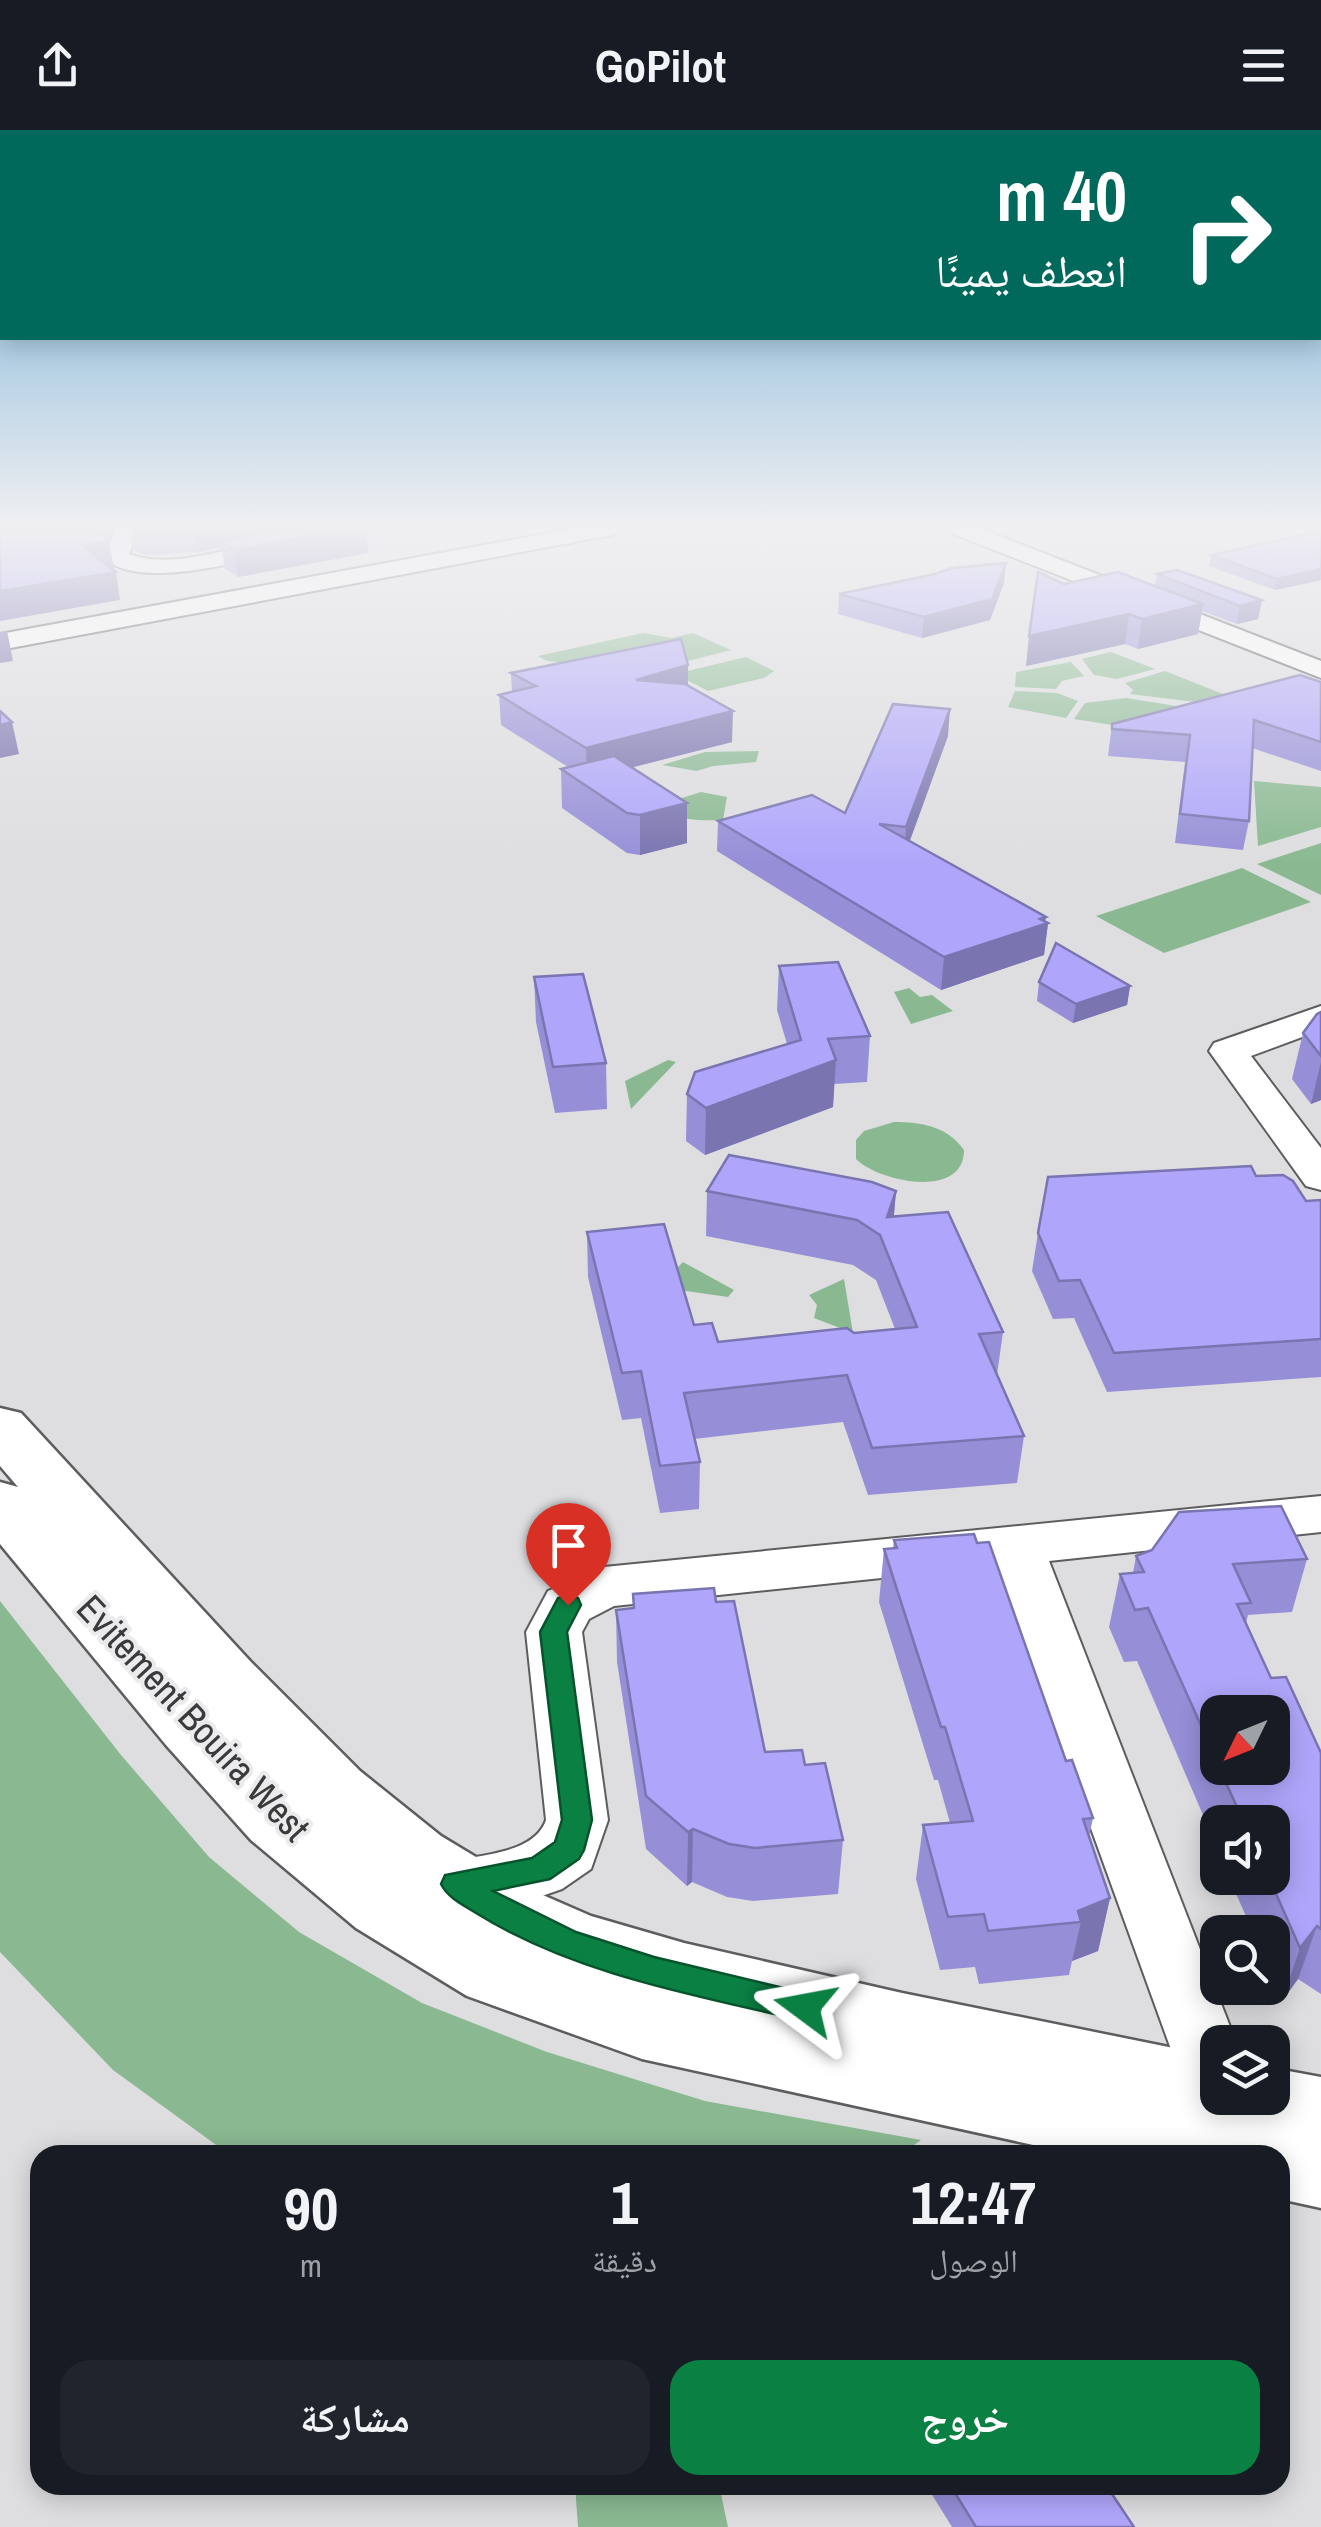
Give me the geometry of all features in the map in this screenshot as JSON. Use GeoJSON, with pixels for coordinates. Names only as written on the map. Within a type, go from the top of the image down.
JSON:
{"type":"FeatureCollection","features":[{"type":"Feature","properties":{"kind":"highway","name":"Evitement Bouira West"},"geometry":{"type":"LineString","coordinates":[[0,1426],[60,1498],[262,1720],[389,1841],[499,1911],[568,1944],[654,1971],[918,2033],[1200,2091]]}},
{"type":"Feature","properties":{"kind":"highway","name":"Evitement Bouira West"},"geometry":{"type":"LineString","coordinates":[[0,1502],[191,1726],[277,1819],[382,1905],[495,1972],[642,2022],[1216,2145]]}},
{"type":"Feature","properties":{"kind":"highway"},"geometry":{"type":"LineString","coordinates":[[1290,2110],[1321,2116]]}},
{"type":"Feature","properties":{"kind":"highway"},"geometry":{"type":"LineString","coordinates":[[1290,2160],[1321,2167]]}},
{"type":"Feature","properties":{"kind":"street"},"geometry":{"type":"LineString","coordinates":[[1244,640],[1321,670]]}},
{"type":"Feature","properties":{"kind":"street"},"geometry":{"type":"LineString","coordinates":[[1321,1017],[1228,1051],[1321,1177]]}},
{"type":"Feature","properties":{"kind":"street"},"geometry":{"type":"LineString","coordinates":[[456,1884],[539,1870],[568,1850],[577,1820],[554,1632],[568,1605],[604,1587],[1321,1514]]}},
{"type":"Feature","properties":{"kind":"street"},"geometry":{"type":"LineString","coordinates":[[1016,1546],[1200,2039]]}},
{"type":"Feature","properties":{"kind":"green space"},"geometry":{"type":"Polygon","coordinates":[[[612,640],[708,640],[731,650],[665,667],[618,668],[547,661],[538,656],[612,640]]]}},
{"type":"Feature","properties":{"kind":"green space"},"geometry":{"type":"Polygon","coordinates":[[[1111,652],[1155,669],[1117,679],[1094,675],[1082,659],[1111,652]]]}},
{"type":"Feature","properties":{"kind":"green space"},"geometry":{"type":"Polygon","coordinates":[[[746,657],[774,671],[764,678],[708,691],[675,674],[746,657]]]}},
{"type":"Feature","properties":{"kind":"green space"},"geometry":{"type":"Polygon","coordinates":[[[1071,662],[1084,676],[1062,681],[1056,689],[1015,687],[1016,672],[1071,662]]]}},
{"type":"Feature","properties":{"kind":"green space"},"geometry":{"type":"Polygon","coordinates":[[[1165,671],[1223,694],[1195,702],[1130,694],[1133,690],[1125,683],[1165,671]]]}},
{"type":"Feature","properties":{"kind":"green space"},"geometry":{"type":"Polygon","coordinates":[[[1015,691],[1057,693],[1078,701],[1066,718],[1008,707],[1015,691]]]}},
{"type":"Feature","properties":{"kind":"green space"},"geometry":{"type":"Polygon","coordinates":[[[1126,698],[1183,707],[1119,726],[1074,719],[1085,703],[1126,698]]]}},
{"type":"Feature","properties":{"kind":"green space"},"geometry":{"type":"Polygon","coordinates":[[[759,751],[756,762],[697,771],[662,765],[705,752],[759,751]]]}},
{"type":"Feature","properties":{"kind":"green space"},"geometry":{"type":"Polygon","coordinates":[[[1254,781],[1321,787],[1321,827],[1258,846],[1254,781]]]}},
{"type":"Feature","properties":{"kind":"green space"},"geometry":{"type":"Polygon","coordinates":[[[701,792],[727,797],[723,820],[687,819],[653,807],[701,792]]]}},
{"type":"Feature","properties":{"kind":"green space"},"geometry":{"type":"Polygon","coordinates":[[[1321,843],[1321,895],[1257,864],[1321,843]]]}},
{"type":"Feature","properties":{"kind":"green space"},"geometry":{"type":"Polygon","coordinates":[[[1242,868],[1311,902],[1164,953],[1096,916],[1242,868]]]}},
{"type":"Feature","properties":{"kind":"green space"},"geometry":{"type":"Polygon","coordinates":[[[909,988],[920,997],[932,995],[953,1011],[911,1024],[894,992],[909,988]]]}},
{"type":"Feature","properties":{"kind":"green space"},"geometry":{"type":"Polygon","coordinates":[[[668,1060],[676,1062],[631,1109],[625,1081],[668,1060]]]}},
{"type":"Feature","properties":{"kind":"green space"},"geometry":{"type":"Polygon","coordinates":[[[894,1122],[924,1125],[950,1136],[964,1150],[960,1166],[950,1176],[919,1182],[883,1174],[856,1159],[856,1140],[864,1131],[894,1122]]]}},
{"type":"Feature","properties":{"kind":"green space"},"geometry":{"type":"Polygon","coordinates":[[[683,1262],[734,1290],[728,1297],[679,1290],[674,1271],[683,1262]]]}},
{"type":"Feature","properties":{"kind":"green space"},"geometry":{"type":"Polygon","coordinates":[[[844,1279],[853,1333],[814,1318],[817,1305],[809,1295],[844,1279]]]}},
{"type":"Feature","properties":{"kind":"green space"},"geometry":{"type":"Polygon","coordinates":[[[0,1601],[121,1755],[209,1857],[299,1932],[422,2003],[547,2052],[705,2101],[921,2140],[914,2145],[216,2145],[113,2070],[0,1952],[0,1601]]]}},
{"type":"Feature","properties":{"kind":"green space"},"geometry":{"type":"Polygon","coordinates":[[[576,2495],[721,2495],[728,2527],[578,2527],[576,2495]]]}},
{"type":"Feature","properties":{"kind":"building"},"geometry":{"type":"Polygon","coordinates":[[[681,640],[688,665],[636,680],[685,684],[733,711],[586,748],[499,695],[536,686],[511,673],[681,640]]]}},
{"type":"Feature","properties":{"kind":"building"},"geometry":{"type":"Polygon","coordinates":[[[1300,675],[1321,682],[1321,742],[1254,720],[1249,821],[1180,814],[1190,735],[1112,729],[1112,724],[1300,675]]]}},
{"type":"Feature","properties":{"kind":"building"},"geometry":{"type":"Polygon","coordinates":[[[893,704],[950,709],[906,827],[879,824],[1046,917],[1040,919],[1048,923],[944,957],[718,821],[812,795],[845,813],[893,704]]]}},
{"type":"Feature","properties":{"kind":"building"},"geometry":{"type":"Polygon","coordinates":[[[0,711],[12,722],[0,725],[0,711]]]}},
{"type":"Feature","properties":{"kind":"building"},"geometry":{"type":"Polygon","coordinates":[[[614,756],[687,803],[640,815],[627,813],[561,769],[614,756]]]}},
{"type":"Feature","properties":{"kind":"building"},"geometry":{"type":"Polygon","coordinates":[[[1056,943],[1130,986],[1076,1004],[1039,982],[1056,943]]]}},
{"type":"Feature","properties":{"kind":"building"},"geometry":{"type":"Polygon","coordinates":[[[838,962],[870,1036],[828,1039],[836,1060],[706,1108],[687,1094],[695,1072],[801,1040],[779,966],[838,962]]]}},
{"type":"Feature","properties":{"kind":"building"},"geometry":{"type":"Polygon","coordinates":[[[583,974],[606,1063],[553,1067],[534,977],[583,974]]]}},
{"type":"Feature","properties":{"kind":"building"},"geometry":{"type":"Polygon","coordinates":[[[1321,1012],[1321,1056],[1303,1033],[1321,1012]]]}},
{"type":"Feature","properties":{"kind":"building"},"geometry":{"type":"Polygon","coordinates":[[[729,1155],[872,1182],[896,1191],[887,1217],[948,1212],[1003,1332],[979,1334],[1024,1436],[872,1448],[847,1375],[684,1393],[700,1462],[660,1466],[641,1371],[622,1373],[587,1232],[664,1224],[694,1325],[712,1323],[718,1342],[847,1328],[854,1333],[917,1327],[880,1235],[857,1220],[707,1191],[729,1155]]]}},
{"type":"Feature","properties":{"kind":"building"},"geometry":{"type":"Polygon","coordinates":[[[1251,1166],[1256,1176],[1283,1175],[1293,1181],[1306,1201],[1321,1200],[1321,1339],[1114,1353],[1080,1280],[1059,1281],[1038,1233],[1048,1177],[1251,1166]]]}},
{"type":"Feature","properties":{"kind":"building"},"geometry":{"type":"Polygon","coordinates":[[[1281,1506],[1307,1559],[1233,1564],[1251,1603],[1237,1604],[1271,1678],[1286,1677],[1321,1753],[1321,1929],[1317,1926],[1300,1948],[1290,1925],[1290,1915],[1285,1915],[1277,1895],[1290,1895],[1290,1805],[1236,1805],[1227,1785],[1290,1785],[1290,1695],[1200,1695],[1200,1723],[1148,1608],[1135,1610],[1120,1574],[1144,1572],[1136,1556],[1152,1550],[1179,1512],[1281,1506]]]}},
{"type":"Feature","properties":{"kind":"building"},"geometry":{"type":"Polygon","coordinates":[[[974,1534],[977,1543],[989,1542],[1066,1761],[1072,1760],[1093,1818],[1083,1819],[1110,1898],[1078,1911],[1081,1922],[988,1931],[984,1914],[948,1917],[923,1825],[973,1821],[884,1549],[897,1548],[894,1540],[974,1534]]]}},
{"type":"Feature","properties":{"kind":"building"},"geometry":{"type":"Polygon","coordinates":[[[714,1588],[716,1602],[734,1601],[765,1752],[802,1750],[805,1765],[825,1763],[843,1840],[755,1848],[729,1844],[693,1829],[688,1832],[646,1796],[616,1610],[634,1608],[633,1594],[714,1588]]]}},
{"type":"Feature","properties":{"kind":"building"},"geometry":{"type":"Polygon","coordinates":[[[956,2495],[1113,2495],[1134,2527],[976,2527],[956,2495]]]}},
{"type":"Feature","properties":{"kind":"route"},"geometry":{"type":"LineString","coordinates":[[568,1605],[554,1632],[577,1820],[568,1850],[539,1870],[456,1884],[499,1911],[568,1944],[654,1971],[805,2007]]}}]}
